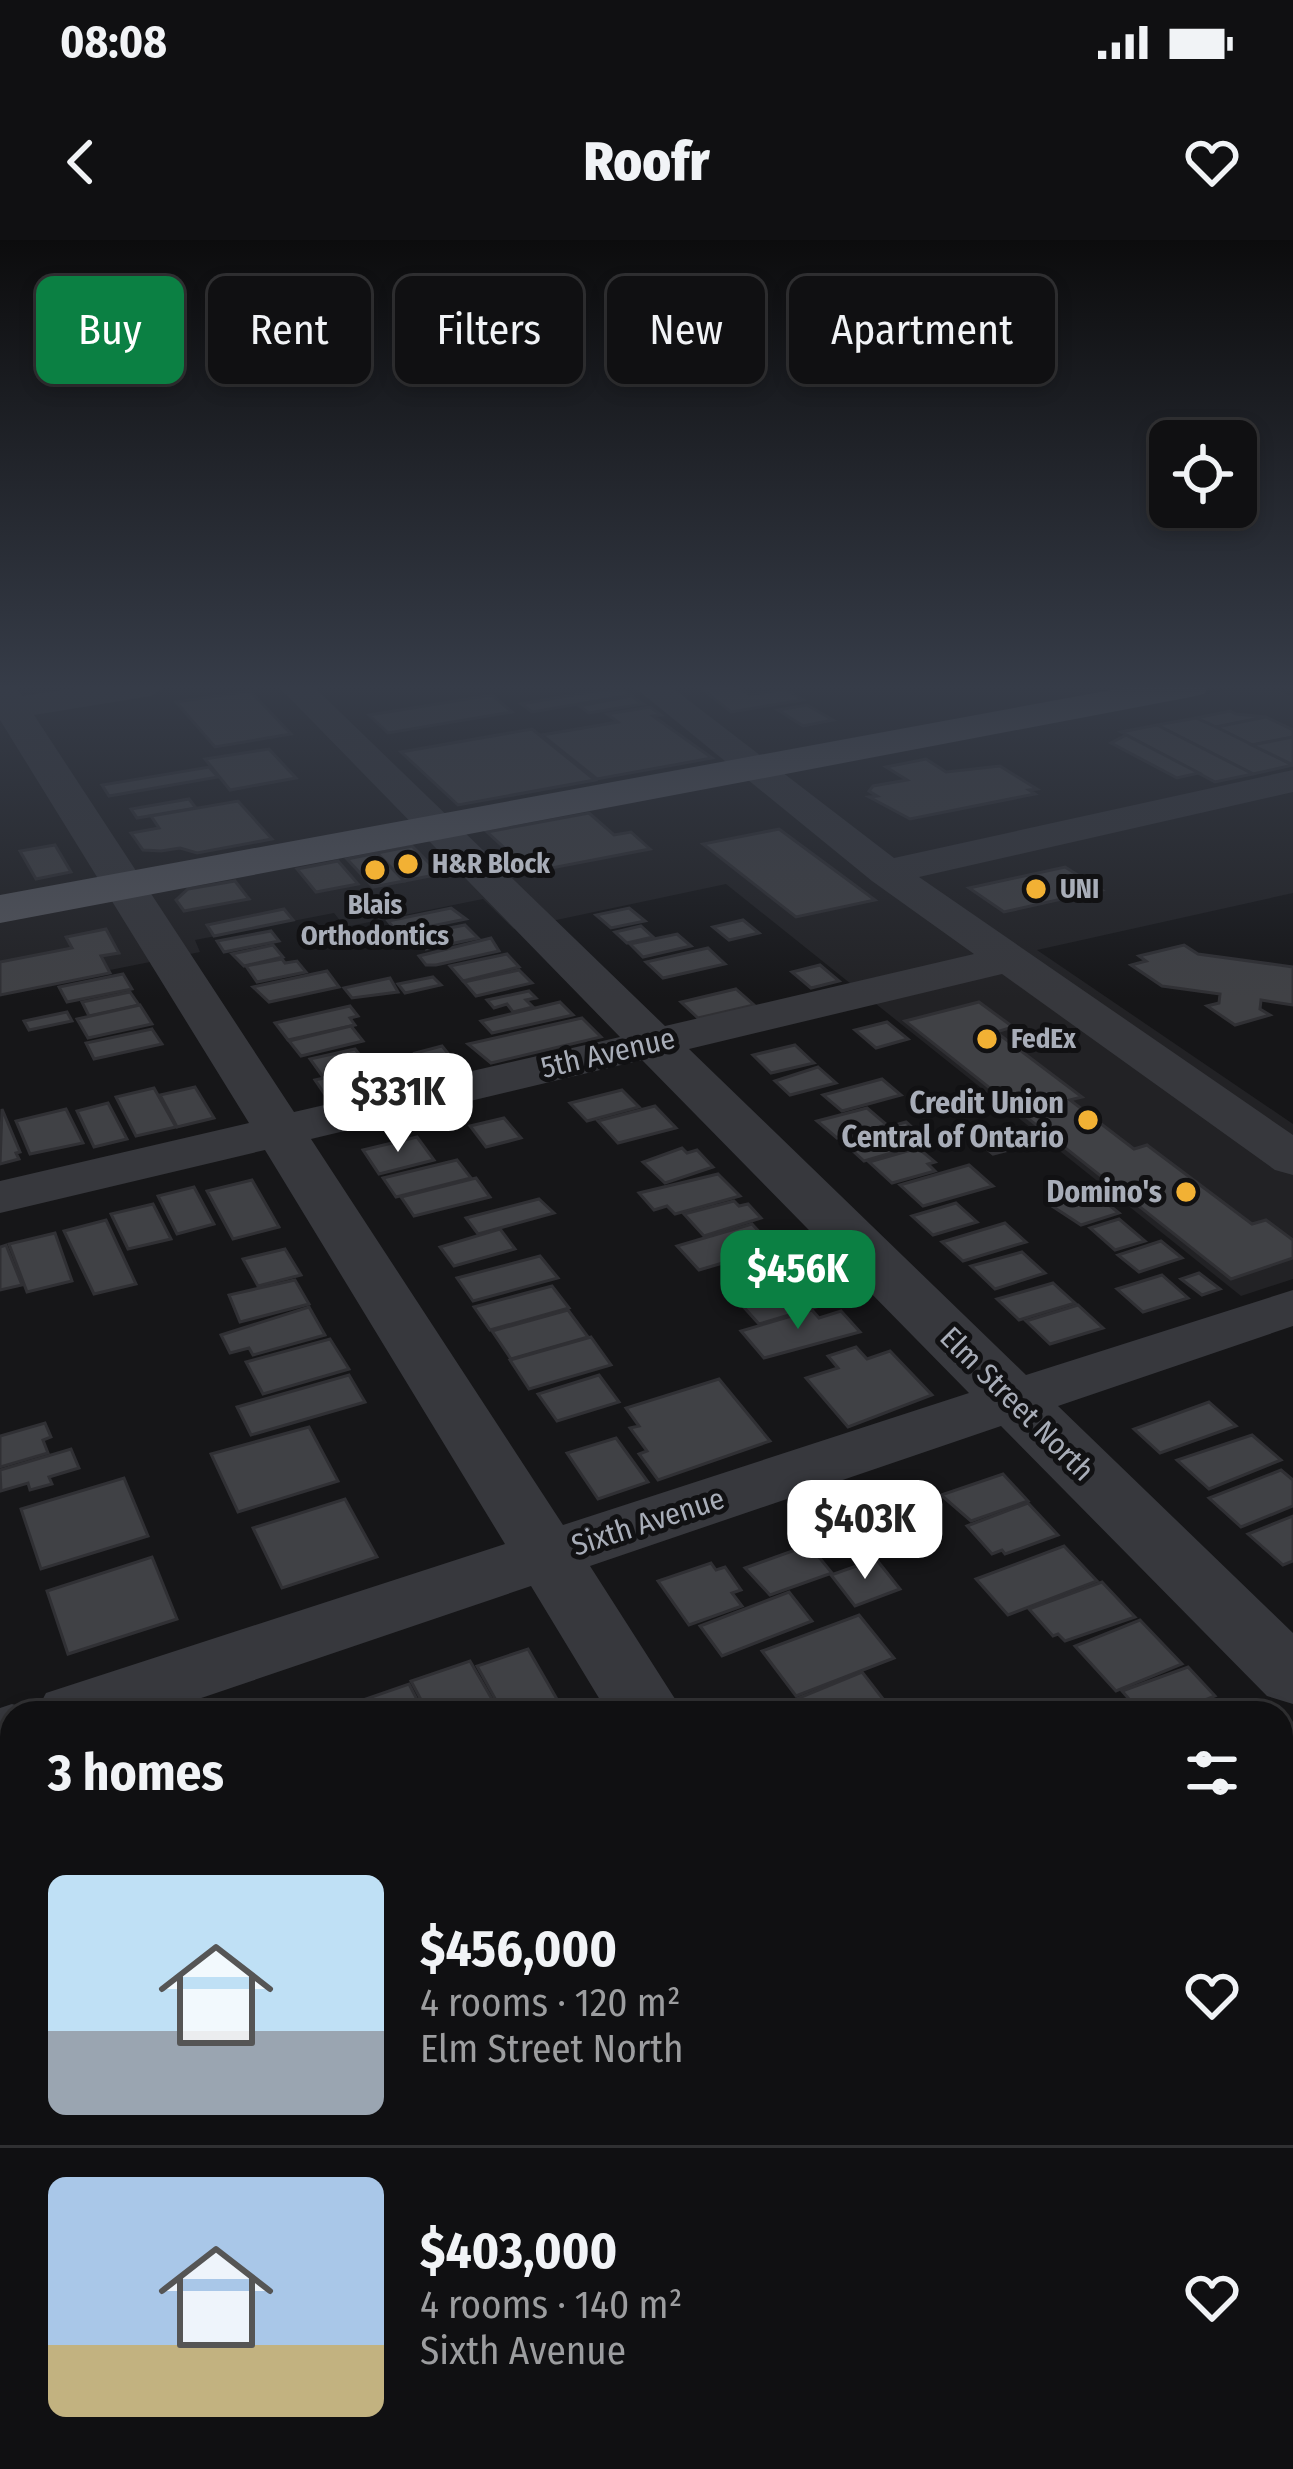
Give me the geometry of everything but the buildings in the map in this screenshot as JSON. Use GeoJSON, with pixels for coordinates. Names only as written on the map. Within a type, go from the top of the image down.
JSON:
{"type":"FeatureCollection","features":[{"type":"Feature","properties":{"kind":"main road"},"geometry":{"type":"LineString","coordinates":[[0,909],[631,790]]}},
{"type":"Feature","properties":{"kind":"street"},"geometry":{"type":"LineString","coordinates":[[61,790],[639,1701]]}},
{"type":"Feature","properties":{"kind":"street","name":"Elm Street North"},"geometry":{"type":"LineString","coordinates":[[397,790],[1293,1677]]}},
{"type":"Feature","properties":{"kind":"street"},"geometry":{"type":"LineString","coordinates":[[785,790],[1006,960],[1293,1159]]}},
{"type":"Feature","properties":{"kind":"street"},"geometry":{"type":"LineString","coordinates":[[886,872],[1257,790]]}},
{"type":"Feature","properties":{"kind":"street","name":"5th Avenue"},"geometry":{"type":"LineString","coordinates":[[0,1197],[1006,960]]}},
{"type":"Feature","properties":{"kind":"street","name":"Sixth Avenue"},"geometry":{"type":"LineString","coordinates":[[108,1701],[1293,1307]]}},
{"type":"Feature","properties":{"kind":"shaded area"},"geometry":{"type":"Polygon","coordinates":[[[0,790],[587,790],[0,899],[0,790]]]}},
{"type":"Feature","properties":{"kind":"shaded area"},"geometry":{"type":"Polygon","coordinates":[[[692,790],[1293,790],[1293,893],[1037,950],[1293,1124],[1293,1279],[1241,1296],[726,884],[514,929],[483,899],[345,927],[334,913],[195,940],[200,952],[0,992],[0,919],[692,790]]]}},
{"type":"Feature","properties":{"kind":"place","name":"H&R Block"},"geometry":{"type":"Point","coordinates":[408,864]}},
{"type":"Feature","properties":{"kind":"place","name":"Blais Orthodontics"},"geometry":{"type":"Point","coordinates":[375,870]}},
{"type":"Feature","properties":{"kind":"place","name":"UNI"},"geometry":{"type":"Point","coordinates":[1036,889]}},
{"type":"Feature","properties":{"kind":"place","name":"FedEx"},"geometry":{"type":"Point","coordinates":[987,1039]}},
{"type":"Feature","properties":{"kind":"place","name":"Credit Union Central of Ontario"},"geometry":{"type":"Point","coordinates":[1088,1120]}},
{"type":"Feature","properties":{"kind":"place","name":"Domino's"},"geometry":{"type":"Point","coordinates":[1186,1192]}}]}
